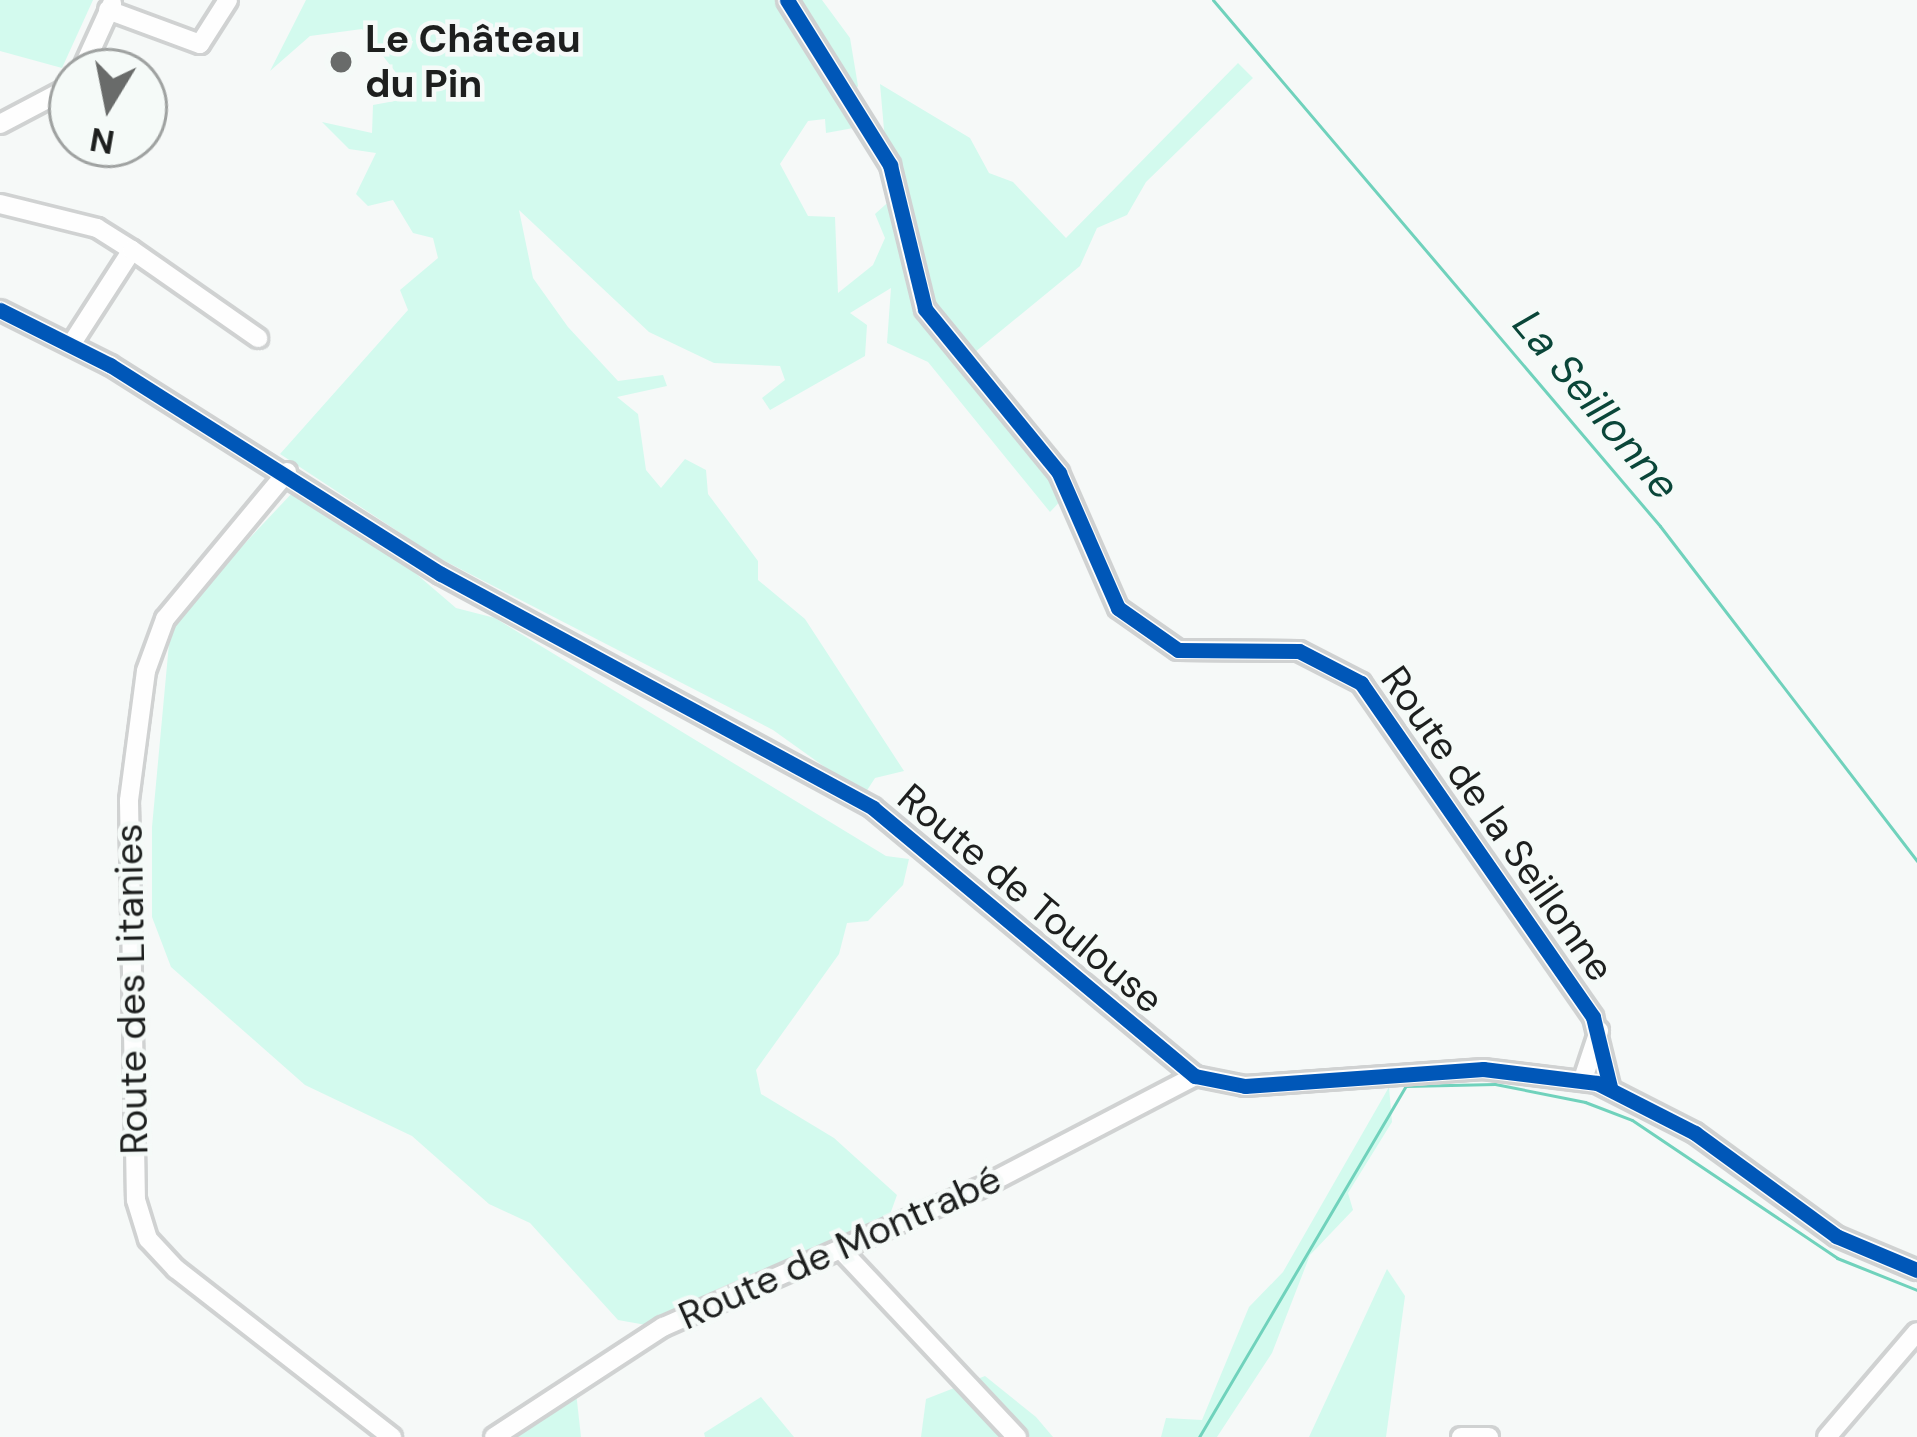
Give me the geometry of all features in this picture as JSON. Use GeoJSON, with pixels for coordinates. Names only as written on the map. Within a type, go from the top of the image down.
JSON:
{"type":"FeatureCollection","features":[{"type":"Feature","properties":{"kind":"street"},"geometry":{"type":"LineString","coordinates":[[92,48],[112,5],[200,44],[229,0]]}},
{"type":"Feature","properties":{"kind":"street","name":"Route de la Seillonne"},"geometry":{"type":"LineString","coordinates":[[787,0],[890,165],[925,309],[1059,472],[1118,608],[1178,650],[1299,651],[1345,669],[1599,1031],[1610,1087]]}},
{"type":"Feature","properties":{"kind":"street"},"geometry":{"type":"LineString","coordinates":[[0,124],[48,99]]}},
{"type":"Feature","properties":{"kind":"street"},"geometry":{"type":"LineString","coordinates":[[0,204],[97,228],[258,338]]}},
{"type":"Feature","properties":{"kind":"street"},"geometry":{"type":"LineString","coordinates":[[75,339],[132,250]]}},
{"type":"Feature","properties":{"kind":"street","name":"Route de Toulouse"},"geometry":{"type":"LineString","coordinates":[[0,308],[75,339],[441,574],[558,628],[898,825],[1195,1076]]}},
{"type":"Feature","properties":{"kind":"street","name":"Route des Litanies"},"geometry":{"type":"LineString","coordinates":[[287,472],[165,620],[146,671],[129,801],[136,1200],[148,1239],[176,1269],[392,1437]]}},
{"type":"Feature","properties":{"kind":"street","name":"Route de la Seillonne"},"geometry":{"type":"LineString","coordinates":[[1583,1079],[1599,1031]]}},
{"type":"Feature","properties":{"kind":"street"},"geometry":{"type":"LineString","coordinates":[[1195,1076],[1245,1085],[1483,1069],[1583,1079],[1610,1087],[1807,1211],[1857,1248],[1917,1270]]}},
{"type":"Feature","properties":{"kind":"street","name":"Route de Montrabé"},"geometry":{"type":"LineString","coordinates":[[494,1437],[644,1338],[844,1253],[1195,1076]]}},
{"type":"Feature","properties":{"kind":"street"},"geometry":{"type":"LineString","coordinates":[[1807,1211],[1917,1259]]}},
{"type":"Feature","properties":{"kind":"street"},"geometry":{"type":"LineString","coordinates":[[844,1253],[1017,1437]]}},
{"type":"Feature","properties":{"kind":"street"},"geometry":{"type":"LineString","coordinates":[[1827,1437],[1917,1332]]}},
{"type":"Feature","properties":{"kind":"street"},"geometry":{"type":"LineString","coordinates":[[1461,1437],[1489,1437]]}},
{"type":"Feature","properties":{"kind":"green space"},"geometry":{"type":"Polygon","coordinates":[[[0,0],[93,0],[71,48],[48,48],[48,64],[0,51],[0,0]]]}},
{"type":"Feature","properties":{"kind":"green space"},"geometry":{"type":"Polygon","coordinates":[[[306,0],[822,0],[850,38],[858,86],[844,106],[859,127],[826,133],[825,119],[808,121],[780,164],[808,216],[835,217],[838,293],[873,265],[885,238],[875,214],[904,188],[885,141],[880,84],[970,138],[989,173],[1013,182],[1066,238],[1238,63],[1253,78],[1146,182],[1127,215],[1097,228],[1080,266],[969,357],[1067,494],[1050,512],[928,362],[887,343],[891,288],[850,313],[867,325],[865,356],[770,410],[762,398],[785,380],[780,366],[714,363],[649,332],[519,210],[533,278],[568,327],[618,381],[663,375],[667,386],[617,397],[638,414],[646,470],[661,488],[685,459],[706,470],[708,494],[758,561],[758,580],[805,619],[904,771],[875,778],[864,795],[773,730],[437,557],[280,454],[408,310],[400,290],[438,258],[433,238],[413,233],[393,200],[368,206],[356,194],[376,153],[349,149],[322,122],[372,133],[373,105],[400,100],[404,83],[362,29],[310,36],[270,71],[306,0]]]}},
{"type":"Feature","properties":{"kind":"green space"},"geometry":{"type":"Polygon","coordinates":[[[293,492],[379,542],[456,608],[495,618],[886,856],[909,859],[903,885],[868,921],[847,923],[839,954],[756,1070],[761,1094],[834,1138],[897,1195],[888,1220],[646,1325],[618,1320],[530,1223],[489,1204],[412,1136],[305,1085],[171,967],[152,917],[152,827],[171,622],[293,492]]]}},
{"type":"Feature","properties":{"kind":"green space"},"geometry":{"type":"Polygon","coordinates":[[[1389,1087],[1392,1122],[1348,1193],[1353,1210],[1310,1255],[1272,1353],[1217,1437],[1161,1437],[1166,1418],[1202,1420],[1249,1307],[1283,1272],[1389,1087]]]}},
{"type":"Feature","properties":{"kind":"green space"},"geometry":{"type":"Polygon","coordinates":[[[1387,1269],[1405,1296],[1386,1437],[1309,1437],[1387,1269]]]}},
{"type":"Feature","properties":{"kind":"green space"},"geometry":{"type":"Polygon","coordinates":[[[985,1376],[1053,1437],[921,1437],[926,1399],[985,1376]]]}},
{"type":"Feature","properties":{"kind":"green space"},"geometry":{"type":"Polygon","coordinates":[[[575,1383],[581,1437],[500,1437],[575,1383]]]}},
{"type":"Feature","properties":{"kind":"green space"},"geometry":{"type":"Polygon","coordinates":[[[761,1397],[794,1437],[705,1437],[704,1433],[761,1397]]]}},
{"type":"Feature","properties":{"kind":"waterway","name":"La Seillonne"},"geometry":{"type":"LineString","coordinates":[[1213,0],[1660,526],[1917,861]]}},
{"type":"Feature","properties":{"kind":"waterway"},"geometry":{"type":"LineString","coordinates":[[1199,1437],[1406,1086],[1495,1084],[1585,1102],[1632,1120],[1837,1258],[1917,1290]]}},
{"type":"Feature","properties":{"kind":"cycle path"},"geometry":{"type":"LineString","coordinates":[[787,0],[890,165],[925,309],[1059,473],[1118,608],[1178,650],[1299,651],[1361,683],[1593,1017],[1610,1087]]}},
{"type":"Feature","properties":{"kind":"cycle path"},"geometry":{"type":"LineString","coordinates":[[0,310],[110,365],[441,574],[873,808],[1195,1076],[1245,1086],[1483,1069],[1597,1083],[1695,1133],[1836,1236],[1917,1270]]}},
{"type":"Feature","properties":{"kind":"place","name":"Le Château du Pin"},"geometry":{"type":"Point","coordinates":[341,62]}}]}
